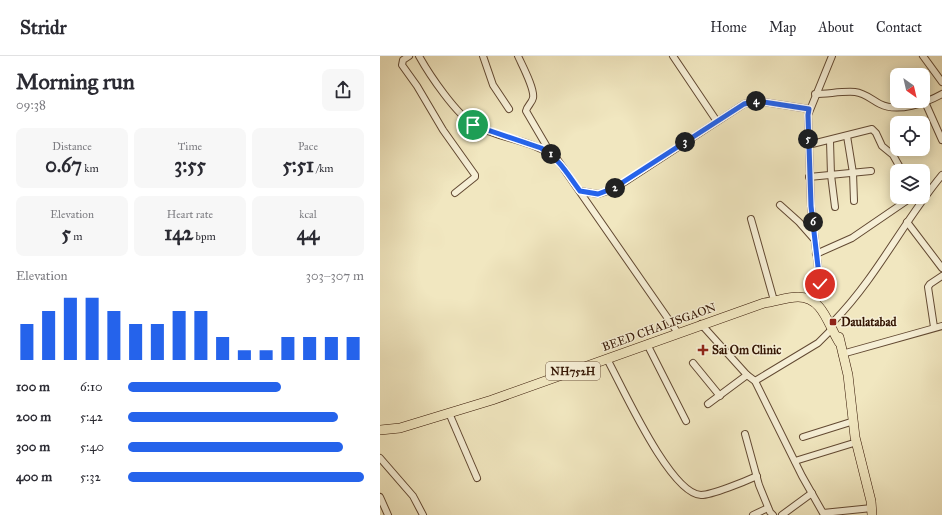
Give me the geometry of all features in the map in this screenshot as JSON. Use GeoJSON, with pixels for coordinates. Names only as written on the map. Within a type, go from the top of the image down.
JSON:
{"type":"FeatureCollection","features":[{"type":"Feature","properties":{"kind":"highway","name":"BEED CHALISGAON"},"geometry":{"type":"LineString","coordinates":[[764,303],[773,297],[799,291],[808,292],[816,296],[826,306],[833,325]]}},
{"type":"Feature","properties":{"kind":"highway","name":"BEED CHALISGAON"},"geometry":{"type":"LineString","coordinates":[[380,430],[400,428],[449,413],[764,303],[798,297],[811,300],[822,310],[838,331],[848,375],[857,442],[872,511]]}},
{"type":"Feature","properties":{"kind":"street"},"geometry":{"type":"LineString","coordinates":[[409,56],[402,62],[402,65],[417,86],[442,130],[475,175],[455,193]]}},
{"type":"Feature","properties":{"kind":"street"},"geometry":{"type":"LineString","coordinates":[[419,56],[461,114],[473,125],[541,148],[557,159],[678,332]]}},
{"type":"Feature","properties":{"kind":"street"},"geometry":{"type":"LineString","coordinates":[[483,56],[493,85],[509,109]]}},
{"type":"Feature","properties":{"kind":"street"},"geometry":{"type":"LineString","coordinates":[[518,56],[533,91],[533,100],[526,107],[526,111],[550,153]]}},
{"type":"Feature","properties":{"kind":"street"},"geometry":{"type":"LineString","coordinates":[[673,56],[716,120]]}},
{"type":"Feature","properties":{"kind":"street"},"geometry":{"type":"LineString","coordinates":[[816,296],[820,284],[814,239],[809,177],[808,115],[815,94],[832,56]]}},
{"type":"Feature","properties":{"kind":"street"},"geometry":{"type":"LineString","coordinates":[[923,56],[942,82]]}},
{"type":"Feature","properties":{"kind":"street"},"geometry":{"type":"LineString","coordinates":[[815,94],[855,92],[887,106],[890,106]]}},
{"type":"Feature","properties":{"kind":"street"},"geometry":{"type":"LineString","coordinates":[[930,99],[942,94]]}},
{"type":"Feature","properties":{"kind":"street"},"geometry":{"type":"LineString","coordinates":[[580,191],[598,194],[614,188],[716,120],[744,104],[757,101],[809,109]]}},
{"type":"Feature","properties":{"kind":"street"},"geometry":{"type":"LineString","coordinates":[[927,108],[942,140]]}},
{"type":"Feature","properties":{"kind":"street"},"geometry":{"type":"LineString","coordinates":[[808,145],[830,141],[868,129],[874,131],[882,146],[894,155],[898,164]]}},
{"type":"Feature","properties":{"kind":"street"},"geometry":{"type":"LineString","coordinates":[[847,136],[854,201]]}},
{"type":"Feature","properties":{"kind":"street"},"geometry":{"type":"LineString","coordinates":[[830,141],[831,175],[835,207]]}},
{"type":"Feature","properties":{"kind":"street"},"geometry":{"type":"LineString","coordinates":[[809,177],[871,171]]}},
{"type":"Feature","properties":{"kind":"street"},"geometry":{"type":"LineString","coordinates":[[930,188],[942,175]]}},
{"type":"Feature","properties":{"kind":"street"},"geometry":{"type":"LineString","coordinates":[[816,254],[848,240],[902,204]]}},
{"type":"Feature","properties":{"kind":"street"},"geometry":{"type":"LineString","coordinates":[[755,381],[812,347],[833,325],[855,299],[918,204]]}},
{"type":"Feature","properties":{"kind":"street"},"geometry":{"type":"LineString","coordinates":[[780,205],[800,222],[814,239]]}},
{"type":"Feature","properties":{"kind":"street"},"geometry":{"type":"LineString","coordinates":[[751,219],[773,297]]}},
{"type":"Feature","properties":{"kind":"street"},"geometry":{"type":"LineString","coordinates":[[907,222],[942,268]]}},
{"type":"Feature","properties":{"kind":"street"},"geometry":{"type":"LineString","coordinates":[[934,326],[928,287],[942,276]]}},
{"type":"Feature","properties":{"kind":"street"},"geometry":{"type":"LineString","coordinates":[[701,324],[747,375],[755,381],[823,513],[872,511]]}},
{"type":"Feature","properties":{"kind":"street"},"geometry":{"type":"LineString","coordinates":[[842,354],[934,326],[942,326]]}},
{"type":"Feature","properties":{"kind":"street"},"geometry":{"type":"LineString","coordinates":[[647,344],[686,421]]}},
{"type":"Feature","properties":{"kind":"street"},"geometry":{"type":"LineString","coordinates":[[607,359],[654,448],[688,490],[702,495],[756,476]]}},
{"type":"Feature","properties":{"kind":"street"},"geometry":{"type":"LineString","coordinates":[[693,363],[720,396]]}},
{"type":"Feature","properties":{"kind":"street"},"geometry":{"type":"LineString","coordinates":[[708,404],[747,375]]}},
{"type":"Feature","properties":{"kind":"street"},"geometry":{"type":"LineString","coordinates":[[449,413],[477,478]]}},
{"type":"Feature","properties":{"kind":"street"},"geometry":{"type":"LineString","coordinates":[[803,437],[854,422]]}},
{"type":"Feature","properties":{"kind":"street"},"geometry":{"type":"LineString","coordinates":[[745,434],[756,476],[768,508],[773,515]]}},
{"type":"Feature","properties":{"kind":"street"},"geometry":{"type":"LineString","coordinates":[[795,461],[857,442]]}},
{"type":"Feature","properties":{"kind":"street"},"geometry":{"type":"LineString","coordinates":[[380,458],[413,496],[423,515]]}},
{"type":"Feature","properties":{"kind":"street"},"geometry":{"type":"LineString","coordinates":[[782,515],[812,493]]}},
{"type":"Feature","properties":{"kind":"street"},"geometry":{"type":"LineString","coordinates":[[380,497],[388,515]]}},
{"type":"Feature","properties":{"kind":"street"},"geometry":{"type":"LineString","coordinates":[[753,515],[768,508]]}},
{"type":"Feature","properties":{"kind":"place","name":"Daulatabad"},"geometry":{"type":"Point","coordinates":[833,322]}},
{"type":"Feature","properties":{"kind":"place","name":"Sai Om Clinic"},"geometry":{"type":"Point","coordinates":[703,350]}},
{"type":"Feature","properties":{"kind":"route"},"geometry":{"type":"LineString","coordinates":[[473,125],[541,148],[557,159],[580,191],[598,194],[614,188],[716,120],[744,104],[757,101],[786,107],[809,109],[809,177],[814,239],[820,284]]}}]}
